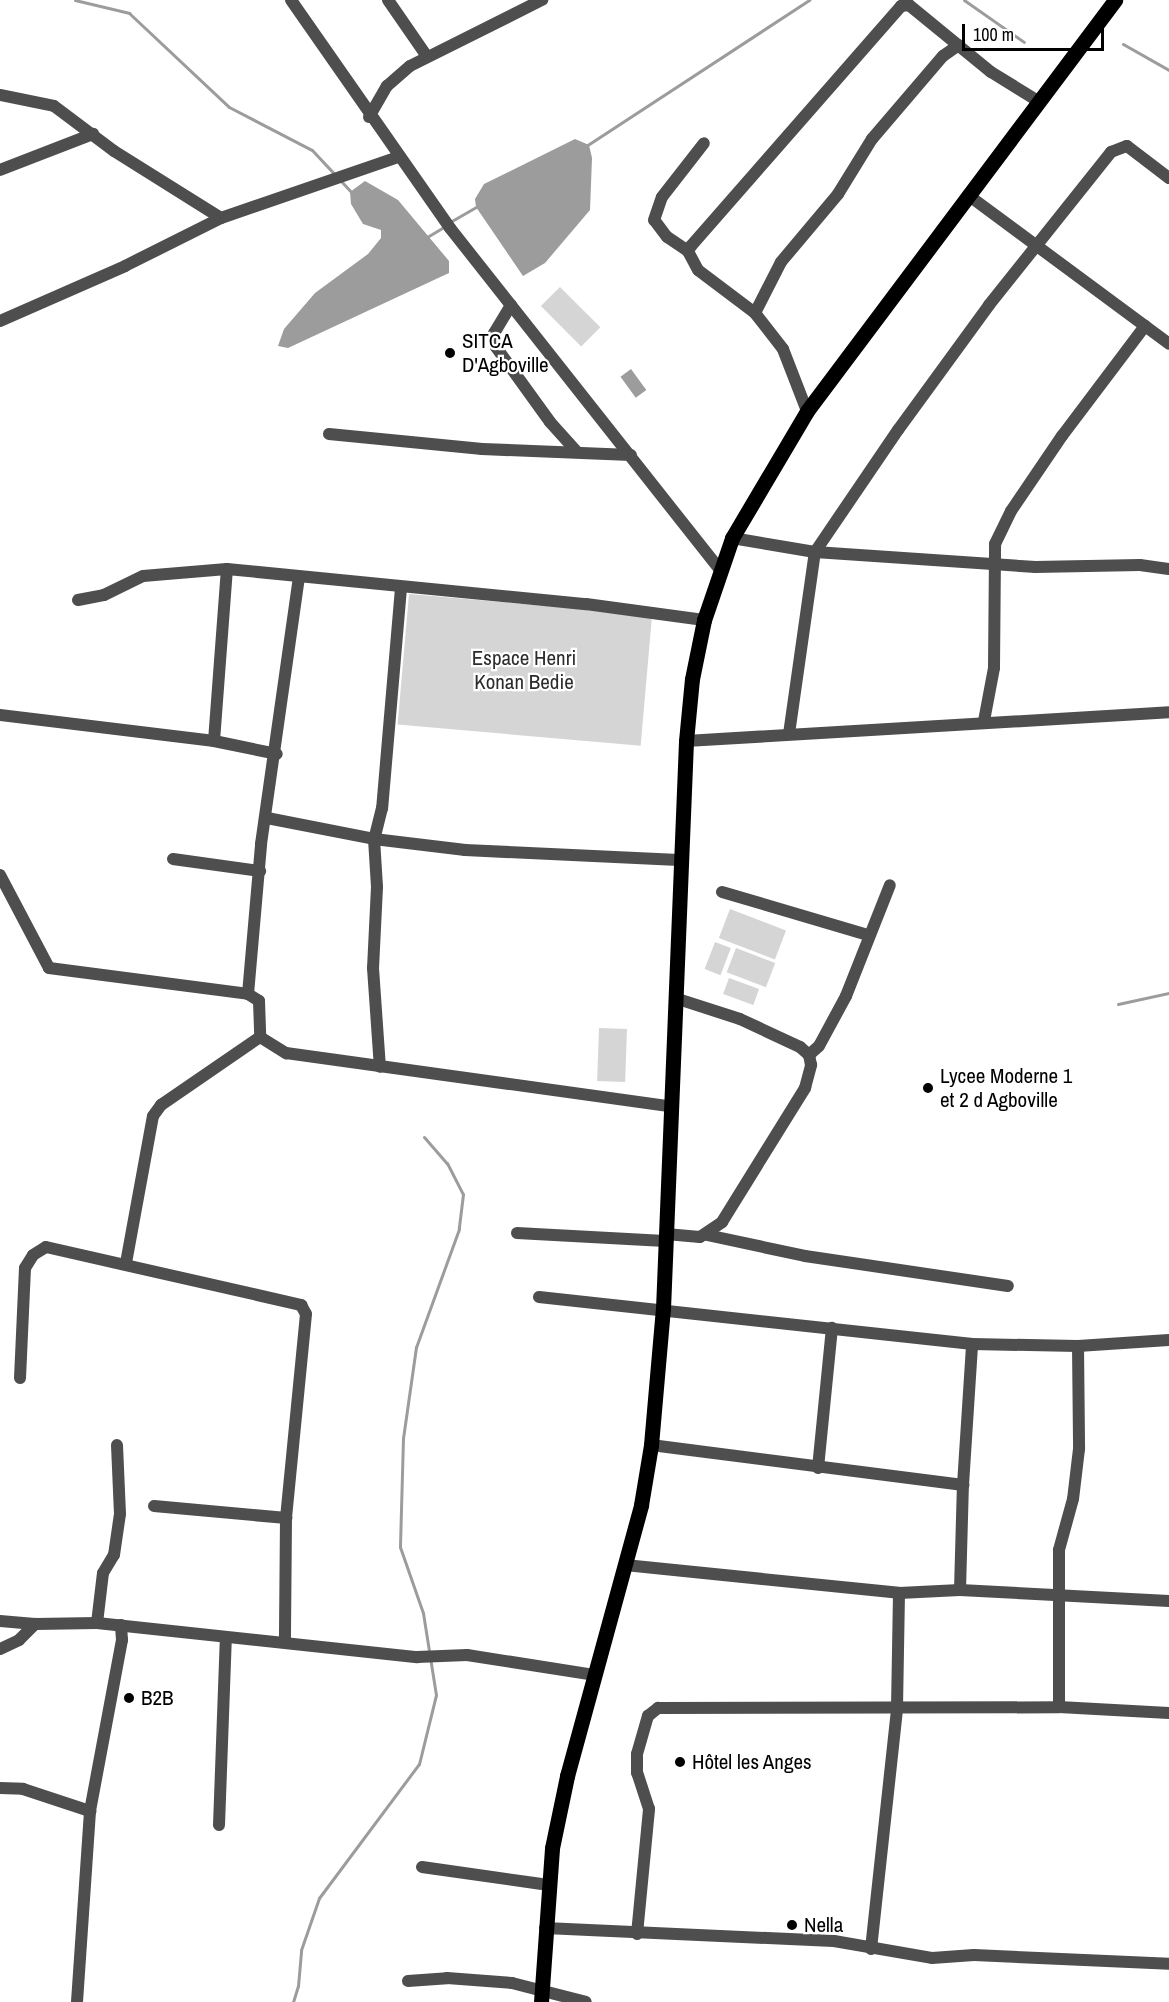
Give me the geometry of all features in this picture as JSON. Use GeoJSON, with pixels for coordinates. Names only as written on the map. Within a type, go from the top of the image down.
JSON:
{"type":"FeatureCollection","features":[{"type":"Feature","properties":{"kind":"main road"},"geometry":{"type":"LineString","coordinates":[[541,1995],[549,1885],[567,1776],[625,1564],[651,1445],[663,1309],[679,860],[686,741],[692,679],[704,620],[719,569],[732,538],[807,411],[1115,0]]}},
{"type":"Feature","properties":{"kind":"street"},"geometry":{"type":"LineString","coordinates":[[291,0],[398,157],[511,305],[719,569]]}},
{"type":"Feature","properties":{"kind":"street"},"geometry":{"type":"LineString","coordinates":[[388,0],[426,55]]}},
{"type":"Feature","properties":{"kind":"street"},"geometry":{"type":"LineString","coordinates":[[369,117],[387,86],[426,55],[542,0]]}},
{"type":"Feature","properties":{"kind":"street"},"geometry":{"type":"LineString","coordinates":[[688,251],[901,6],[909,5],[959,45],[1038,101]]}},
{"type":"Feature","properties":{"kind":"street"},"geometry":{"type":"LineString","coordinates":[[755,313],[781,262],[838,194],[872,139],[943,56],[959,45]]}},
{"type":"Feature","properties":{"kind":"street"},"geometry":{"type":"LineString","coordinates":[[0,95],[54,106],[114,151],[221,218]]}},
{"type":"Feature","properties":{"kind":"street"},"geometry":{"type":"LineString","coordinates":[[0,170],[93,134]]}},
{"type":"Feature","properties":{"kind":"street"},"geometry":{"type":"LineString","coordinates":[[704,143],[655,212],[656,226],[688,251],[698,270],[755,313],[783,349],[807,411]]}},
{"type":"Feature","properties":{"kind":"street"},"geometry":{"type":"LineString","coordinates":[[789,734],[815,552],[905,420],[1111,152],[1119,147],[1127,146],[1169,178]]}},
{"type":"Feature","properties":{"kind":"street"},"geometry":{"type":"LineString","coordinates":[[0,321],[125,267],[221,218],[398,157]]}},
{"type":"Feature","properties":{"kind":"street"},"geometry":{"type":"LineString","coordinates":[[968,195],[1039,245],[1169,344]]}},
{"type":"Feature","properties":{"kind":"street"},"geometry":{"type":"LineString","coordinates":[[511,305],[495,333],[496,347],[550,422],[577,452]]}},
{"type":"Feature","properties":{"kind":"street"},"geometry":{"type":"LineString","coordinates":[[984,721],[994,668],[995,544],[1011,511],[1145,326]]}},
{"type":"Feature","properties":{"kind":"street"},"geometry":{"type":"LineString","coordinates":[[329,434],[482,449],[631,455]]}},
{"type":"Feature","properties":{"kind":"street"},"geometry":{"type":"LineString","coordinates":[[732,538],[815,552],[1169,569]]}},
{"type":"Feature","properties":{"kind":"street"},"geometry":{"type":"LineString","coordinates":[[78,600],[104,595],[143,576],[227,569],[401,588],[586,604],[704,620]]}},
{"type":"Feature","properties":{"kind":"street"},"geometry":{"type":"LineString","coordinates":[[214,741],[227,569]]}},
{"type":"Feature","properties":{"kind":"street"},"geometry":{"type":"LineString","coordinates":[[248,994],[260,871],[299,577]]}},
{"type":"Feature","properties":{"kind":"street"},"geometry":{"type":"LineString","coordinates":[[380,1067],[373,968],[377,887],[374,839],[382,808],[401,588]]}},
{"type":"Feature","properties":{"kind":"street"},"geometry":{"type":"LineString","coordinates":[[686,741],[984,721],[1169,712]]}},
{"type":"Feature","properties":{"kind":"street"},"geometry":{"type":"LineString","coordinates":[[0,715],[214,741],[277,754]]}},
{"type":"Feature","properties":{"kind":"street"},"geometry":{"type":"LineString","coordinates":[[267,819],[374,839],[465,850],[679,860]]}},
{"type":"Feature","properties":{"kind":"street"},"geometry":{"type":"LineString","coordinates":[[173,859],[260,871]]}},
{"type":"Feature","properties":{"kind":"street"},"geometry":{"type":"LineString","coordinates":[[0,875],[49,968],[248,994],[259,1001],[260,1037]]}},
{"type":"Feature","properties":{"kind":"street"},"geometry":{"type":"LineString","coordinates":[[809,1055],[819,1046],[846,996],[868,935],[890,885]]}},
{"type":"Feature","properties":{"kind":"street"},"geometry":{"type":"LineString","coordinates":[[722,892],[868,935]]}},
{"type":"Feature","properties":{"kind":"street"},"geometry":{"type":"LineString","coordinates":[[675,998],[740,1019],[809,1055]]}},
{"type":"Feature","properties":{"kind":"street"},"geometry":{"type":"LineString","coordinates":[[260,1037],[286,1053],[670,1106]]}},
{"type":"Feature","properties":{"kind":"street"},"geometry":{"type":"LineString","coordinates":[[126,1263],[153,1116],[161,1105],[260,1037]]}},
{"type":"Feature","properties":{"kind":"street"},"geometry":{"type":"LineString","coordinates":[[707,1235],[740,1196],[805,1088],[811,1076],[809,1055]]}},
{"type":"Feature","properties":{"kind":"street"},"geometry":{"type":"LineString","coordinates":[[517,1233],[665,1237],[707,1235],[805,1256],[1008,1286]]}},
{"type":"Feature","properties":{"kind":"street"},"geometry":{"type":"LineString","coordinates":[[20,1378],[25,1268],[33,1255],[46,1246],[301,1305],[306,1314],[286,1518],[285,1642]]}},
{"type":"Feature","properties":{"kind":"street"},"geometry":{"type":"LineString","coordinates":[[539,1297],[972,1344],[1078,1346],[1169,1340]]}},
{"type":"Feature","properties":{"kind":"street"},"geometry":{"type":"LineString","coordinates":[[818,1468],[832,1328]]}},
{"type":"Feature","properties":{"kind":"street"},"geometry":{"type":"LineString","coordinates":[[960,1590],[963,1485],[972,1344]]}},
{"type":"Feature","properties":{"kind":"street"},"geometry":{"type":"LineString","coordinates":[[1059,1707],[1059,1551],[1073,1499],[1079,1449],[1078,1346]]}},
{"type":"Feature","properties":{"kind":"street"},"geometry":{"type":"LineString","coordinates":[[97,1623],[103,1573],[114,1555],[120,1514],[117,1445]]}},
{"type":"Feature","properties":{"kind":"street"},"geometry":{"type":"LineString","coordinates":[[651,1445],[963,1485]]}},
{"type":"Feature","properties":{"kind":"street"},"geometry":{"type":"LineString","coordinates":[[154,1506],[286,1518]]}},
{"type":"Feature","properties":{"kind":"street"},"geometry":{"type":"LineString","coordinates":[[625,1564],[899,1593],[960,1590],[1058,1597],[1169,1601]]}},
{"type":"Feature","properties":{"kind":"street"},"geometry":{"type":"LineString","coordinates":[[871,1950],[897,1708],[899,1593]]}},
{"type":"Feature","properties":{"kind":"street"},"geometry":{"type":"LineString","coordinates":[[0,1621],[35,1624],[121,1625],[417,1657],[467,1655],[595,1675]]}},
{"type":"Feature","properties":{"kind":"street"},"geometry":{"type":"LineString","coordinates":[[0,1649],[19,1640],[35,1624]]}},
{"type":"Feature","properties":{"kind":"street"},"geometry":{"type":"LineString","coordinates":[[77,2002],[90,1811],[123,1640],[121,1625]]}},
{"type":"Feature","properties":{"kind":"street"},"geometry":{"type":"LineString","coordinates":[[219,1825],[226,1637]]}},
{"type":"Feature","properties":{"kind":"street"},"geometry":{"type":"LineString","coordinates":[[637,1934],[649,1809],[637,1773],[637,1754],[641,1733],[653,1712],[672,1707],[1059,1707],[1169,1713]]}},
{"type":"Feature","properties":{"kind":"street"},"geometry":{"type":"LineString","coordinates":[[0,1788],[23,1789],[90,1811]]}},
{"type":"Feature","properties":{"kind":"street"},"geometry":{"type":"LineString","coordinates":[[422,1867],[549,1885]]}},
{"type":"Feature","properties":{"kind":"street"},"geometry":{"type":"LineString","coordinates":[[545,1928],[637,1934],[834,1941],[871,1950],[932,1958],[1018,1956],[1169,1964]]}},
{"type":"Feature","properties":{"kind":"street"},"geometry":{"type":"LineString","coordinates":[[408,1981],[447,1978],[586,2002]]}},
{"type":"Feature","properties":{"kind":"green space"},"geometry":{"type":"Polygon","coordinates":[[[560,287],[600,327],[581,346],[541,306],[560,287]]]}},
{"type":"Feature","properties":{"kind":"green space","name":"Espace Henri Konan Bedie"},"geometry":{"type":"Polygon","coordinates":[[[409,594],[652,615],[641,746],[398,725],[409,594]]]}},
{"type":"Feature","properties":{"kind":"green space"},"geometry":{"type":"Polygon","coordinates":[[[730,909],[786,931],[775,959],[719,938],[730,909]]]}},
{"type":"Feature","properties":{"kind":"green space"},"geometry":{"type":"Polygon","coordinates":[[[715,942],[731,948],[720,975],[705,969],[715,942]]]}},
{"type":"Feature","properties":{"kind":"green space"},"geometry":{"type":"Polygon","coordinates":[[[736,948],[775,963],[766,987],[727,972],[736,948]]]}},
{"type":"Feature","properties":{"kind":"green space"},"geometry":{"type":"Polygon","coordinates":[[[729,978],[759,989],[753,1005],[723,994],[729,978]]]}},
{"type":"Feature","properties":{"kind":"green space"},"geometry":{"type":"Polygon","coordinates":[[[599,1028],[627,1029],[625,1082],[597,1081],[599,1028]]]}},
{"type":"Feature","properties":{"kind":"shaded area"},"geometry":{"type":"Polygon","coordinates":[[[575,139],[589,145],[592,158],[590,210],[545,263],[523,276],[476,207],[475,199],[484,184],[575,139]]]}},
{"type":"Feature","properties":{"kind":"shaded area"},"geometry":{"type":"Polygon","coordinates":[[[365,181],[398,200],[449,261],[449,273],[288,348],[278,346],[284,329],[315,293],[368,254],[381,238],[381,230],[363,224],[351,204],[350,192],[365,181]]]}},
{"type":"Feature","properties":{"kind":"shaded area"},"geometry":{"type":"Polygon","coordinates":[[[631,369],[646,390],[636,398],[620,377],[631,369]]]}},
{"type":"Feature","properties":{"kind":"waterway"},"geometry":{"type":"LineString","coordinates":[[75,0],[129,13],[229,107],[312,150],[334,174]]}},
{"type":"Feature","properties":{"kind":"waterway"},"geometry":{"type":"LineString","coordinates":[[586,146],[809,0]]}},
{"type":"Feature","properties":{"kind":"waterway"},"geometry":{"type":"LineString","coordinates":[[964,0],[1024,42]]}},
{"type":"Feature","properties":{"kind":"waterway"},"geometry":{"type":"LineString","coordinates":[[1123,44],[1169,70]]}},
{"type":"Feature","properties":{"kind":"waterway"},"geometry":{"type":"LineString","coordinates":[[341,181],[353,194]]}},
{"type":"Feature","properties":{"kind":"waterway"},"geometry":{"type":"LineString","coordinates":[[450,222],[478,206]]}},
{"type":"Feature","properties":{"kind":"waterway"},"geometry":{"type":"LineString","coordinates":[[427,237],[445,226]]}},
{"type":"Feature","properties":{"kind":"waterway"},"geometry":{"type":"LineString","coordinates":[[1118,1004],[1169,993]]}},
{"type":"Feature","properties":{"kind":"waterway"},"geometry":{"type":"LineString","coordinates":[[424,1137],[447,1163],[463,1194],[459,1229],[416,1347],[403,1438],[400,1547],[423,1613],[429,1652]]}},
{"type":"Feature","properties":{"kind":"waterway"},"geometry":{"type":"LineString","coordinates":[[293,2002],[298,1986],[301,1950],[319,1898],[419,1764],[436,1695],[430,1659]]}},
{"type":"Feature","properties":{"kind":"place","name":"SITCA D'Agboville"},"geometry":{"type":"Point","coordinates":[450,353]}},
{"type":"Feature","properties":{"kind":"place","name":"Lycee Moderne 1 et 2 d Agboville"},"geometry":{"type":"Point","coordinates":[928,1088]}},
{"type":"Feature","properties":{"kind":"place","name":"B2B"},"geometry":{"type":"Point","coordinates":[129,1698]}},
{"type":"Feature","properties":{"kind":"place","name":"Hôtel les Anges"},"geometry":{"type":"Point","coordinates":[680,1762]}},
{"type":"Feature","properties":{"kind":"place","name":"Nella"},"geometry":{"type":"Point","coordinates":[792,1925]}}]}
